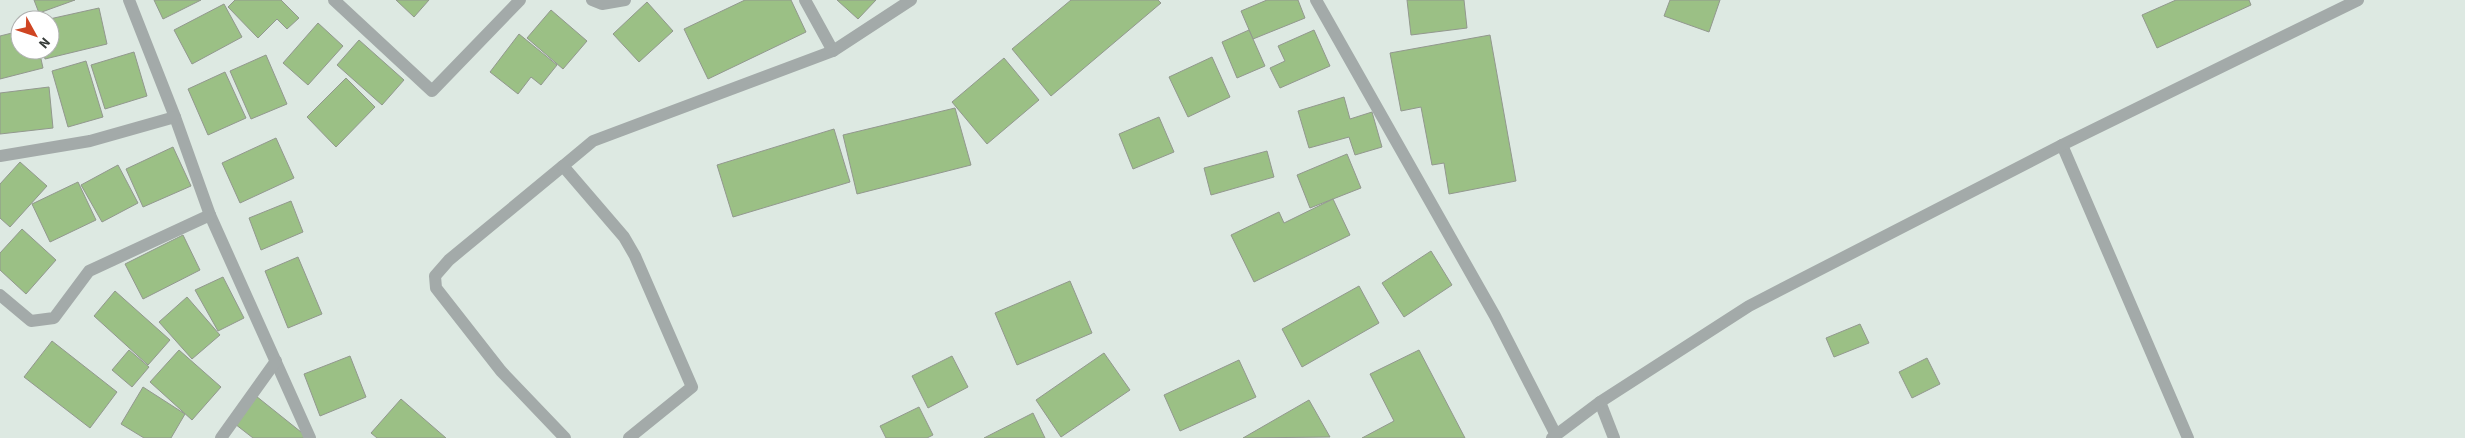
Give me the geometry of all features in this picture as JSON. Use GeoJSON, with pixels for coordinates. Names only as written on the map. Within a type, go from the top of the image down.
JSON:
{"type":"FeatureCollection","features":[{"type":"Feature","properties":{"kind":"street"},"geometry":{"type":"LineString","coordinates":[[129,0],[176,117],[210,215],[310,438]]}},
{"type":"Feature","properties":{"kind":"street"},"geometry":{"type":"LineString","coordinates":[[334,0],[432,91],[520,0]]}},
{"type":"Feature","properties":{"kind":"street"},"geometry":{"type":"LineString","coordinates":[[592,0],[602,4],[625,0]]}},
{"type":"Feature","properties":{"kind":"street"},"geometry":{"type":"LineString","coordinates":[[805,0],[833,51]]}},
{"type":"Feature","properties":{"kind":"street"},"geometry":{"type":"LineString","coordinates":[[565,438],[502,371],[436,288],[435,276],[450,260],[593,141],[833,51],[911,0]]}},
{"type":"Feature","properties":{"kind":"street"},"geometry":{"type":"LineString","coordinates":[[1316,0],[1494,316],[1554,436],[1600,402],[1749,306],[2062,145],[2358,0]]}},
{"type":"Feature","properties":{"kind":"street"},"geometry":{"type":"LineString","coordinates":[[0,156],[90,141],[176,117]]}},
{"type":"Feature","properties":{"kind":"street"},"geometry":{"type":"LineString","coordinates":[[2062,145],[2188,438]]}},
{"type":"Feature","properties":{"kind":"street"},"geometry":{"type":"LineString","coordinates":[[563,166],[624,237],[635,256],[692,388],[629,438]]}},
{"type":"Feature","properties":{"kind":"street"},"geometry":{"type":"LineString","coordinates":[[0,295],[31,321],[54,318],[89,271],[210,215]]}},
{"type":"Feature","properties":{"kind":"street"},"geometry":{"type":"LineString","coordinates":[[221,438],[276,362]]}},
{"type":"Feature","properties":{"kind":"street"},"geometry":{"type":"LineString","coordinates":[[1600,402],[1614,438]]}},
{"type":"Feature","properties":{"kind":"building"},"geometry":{"type":"Polygon","coordinates":[[[34,0],[75,0],[47,10],[38,10],[34,0]]]}},
{"type":"Feature","properties":{"kind":"building"},"geometry":{"type":"Polygon","coordinates":[[[154,0],[201,0],[163,19],[154,0]]]}},
{"type":"Feature","properties":{"kind":"building"},"geometry":{"type":"Polygon","coordinates":[[[235,0],[281,0],[299,18],[287,29],[277,19],[258,38],[228,7],[235,0]]]}},
{"type":"Feature","properties":{"kind":"building"},"geometry":{"type":"Polygon","coordinates":[[[396,0],[429,0],[414,17],[396,0]]]}},
{"type":"Feature","properties":{"kind":"building"},"geometry":{"type":"Polygon","coordinates":[[[745,0],[791,0],[806,32],[708,79],[684,29],[745,0]]]}},
{"type":"Feature","properties":{"kind":"building"},"geometry":{"type":"Polygon","coordinates":[[[837,0],[876,0],[858,19],[837,0]]]}},
{"type":"Feature","properties":{"kind":"building"},"geometry":{"type":"Polygon","coordinates":[[[1071,0],[1158,0],[1161,3],[1051,96],[1012,49],[1071,0]]]}},
{"type":"Feature","properties":{"kind":"building"},"geometry":{"type":"Polygon","coordinates":[[[1267,0],[1298,0],[1305,18],[1253,39],[1241,11],[1267,0]]]}},
{"type":"Feature","properties":{"kind":"building"},"geometry":{"type":"Polygon","coordinates":[[[1407,0],[1464,0],[1467,28],[1411,35],[1407,0]]]}},
{"type":"Feature","properties":{"kind":"building"},"geometry":{"type":"Polygon","coordinates":[[[1670,0],[1720,0],[1709,32],[1664,16],[1670,0]]]}},
{"type":"Feature","properties":{"kind":"building"},"geometry":{"type":"Polygon","coordinates":[[[2176,0],[2249,0],[2251,5],[2157,48],[2142,15],[2176,0]]]}},
{"type":"Feature","properties":{"kind":"building"},"geometry":{"type":"Polygon","coordinates":[[[647,2],[673,31],[639,62],[613,34],[647,2]]]}},
{"type":"Feature","properties":{"kind":"building"},"geometry":{"type":"Polygon","coordinates":[[[224,4],[242,37],[192,64],[174,30],[224,4]]]}},
{"type":"Feature","properties":{"kind":"building"},"geometry":{"type":"Polygon","coordinates":[[[99,8],[107,44],[60,55],[60,17],[99,8]]]}},
{"type":"Feature","properties":{"kind":"building"},"geometry":{"type":"Polygon","coordinates":[[[551,10],[587,41],[563,69],[527,38],[551,10]]]}},
{"type":"Feature","properties":{"kind":"building"},"geometry":{"type":"Polygon","coordinates":[[[318,23],[343,46],[308,85],[283,63],[318,23]]]}},
{"type":"Feature","properties":{"kind":"building"},"geometry":{"type":"Polygon","coordinates":[[[1249,30],[1265,66],[1237,78],[1222,42],[1249,30]]]}},
{"type":"Feature","properties":{"kind":"building"},"geometry":{"type":"Polygon","coordinates":[[[1314,30],[1330,66],[1280,88],[1270,68],[1285,61],[1278,46],[1314,30]]]}},
{"type":"Feature","properties":{"kind":"building"},"geometry":{"type":"Polygon","coordinates":[[[10,34],[10,60],[41,60],[43,68],[0,79],[0,36],[10,34]]]}},
{"type":"Feature","properties":{"kind":"building"},"geometry":{"type":"Polygon","coordinates":[[[519,34],[557,65],[541,85],[531,77],[518,94],[490,72],[519,34]]]}},
{"type":"Feature","properties":{"kind":"building"},"geometry":{"type":"Polygon","coordinates":[[[1490,35],[1516,181],[1449,194],[1444,163],[1432,165],[1421,107],[1401,111],[1390,53],[1490,35]]]}},
{"type":"Feature","properties":{"kind":"building"},"geometry":{"type":"Polygon","coordinates":[[[359,40],[404,80],[382,105],[337,65],[359,40]]]}},
{"type":"Feature","properties":{"kind":"building"},"geometry":{"type":"Polygon","coordinates":[[[134,52],[147,96],[105,109],[91,65],[134,52]]]}},
{"type":"Feature","properties":{"kind":"building"},"geometry":{"type":"Polygon","coordinates":[[[266,55],[287,104],[251,119],[230,71],[266,55]]]}},
{"type":"Feature","properties":{"kind":"building"},"geometry":{"type":"Polygon","coordinates":[[[1212,57],[1230,97],[1188,117],[1169,77],[1212,57]]]}},
{"type":"Feature","properties":{"kind":"building"},"geometry":{"type":"Polygon","coordinates":[[[1004,58],[1039,100],[987,144],[952,102],[1004,58]]]}},
{"type":"Feature","properties":{"kind":"building"},"geometry":{"type":"Polygon","coordinates":[[[86,61],[103,117],[68,127],[52,71],[86,61]]]}},
{"type":"Feature","properties":{"kind":"building"},"geometry":{"type":"Polygon","coordinates":[[[225,72],[246,118],[208,135],[188,89],[225,72]]]}},
{"type":"Feature","properties":{"kind":"building"},"geometry":{"type":"Polygon","coordinates":[[[346,78],[375,107],[336,147],[307,117],[346,78]]]}},
{"type":"Feature","properties":{"kind":"building"},"geometry":{"type":"Polygon","coordinates":[[[49,87],[53,128],[0,134],[0,93],[49,87]]]}},
{"type":"Feature","properties":{"kind":"building"},"geometry":{"type":"Polygon","coordinates":[[[1344,97],[1350,119],[1372,112],[1382,147],[1355,155],[1349,137],[1309,148],[1298,111],[1344,97]]]}},
{"type":"Feature","properties":{"kind":"building"},"geometry":{"type":"Polygon","coordinates":[[[955,108],[971,165],[857,194],[843,135],[955,108]]]}},
{"type":"Feature","properties":{"kind":"building"},"geometry":{"type":"Polygon","coordinates":[[[1159,117],[1174,152],[1133,169],[1119,134],[1159,117]]]}},
{"type":"Feature","properties":{"kind":"building"},"geometry":{"type":"Polygon","coordinates":[[[834,129],[850,182],[733,217],[717,165],[834,129]]]}},
{"type":"Feature","properties":{"kind":"building"},"geometry":{"type":"Polygon","coordinates":[[[276,138],[294,178],[240,203],[222,163],[276,138]]]}},
{"type":"Feature","properties":{"kind":"building"},"geometry":{"type":"Polygon","coordinates":[[[173,147],[191,186],[143,207],[126,169],[173,147]]]}},
{"type":"Feature","properties":{"kind":"building"},"geometry":{"type":"Polygon","coordinates":[[[1267,151],[1274,177],[1211,195],[1204,168],[1267,151]]]}},
{"type":"Feature","properties":{"kind":"building"},"geometry":{"type":"Polygon","coordinates":[[[1347,154],[1361,188],[1310,208],[1297,175],[1347,154]]]}},
{"type":"Feature","properties":{"kind":"building"},"geometry":{"type":"Polygon","coordinates":[[[20,162],[47,186],[10,227],[0,218],[0,184],[20,162]]]}},
{"type":"Feature","properties":{"kind":"building"},"geometry":{"type":"Polygon","coordinates":[[[118,165],[138,203],[102,222],[81,185],[118,165]]]}},
{"type":"Feature","properties":{"kind":"building"},"geometry":{"type":"Polygon","coordinates":[[[78,182],[96,220],[50,242],[32,204],[78,182]]]}},
{"type":"Feature","properties":{"kind":"building"},"geometry":{"type":"Polygon","coordinates":[[[1333,199],[1350,235],[1254,282],[1231,235],[1279,212],[1284,223],[1333,199]]]}},
{"type":"Feature","properties":{"kind":"building"},"geometry":{"type":"Polygon","coordinates":[[[291,201],[303,232],[261,250],[249,218],[291,201]]]}},
{"type":"Feature","properties":{"kind":"building"},"geometry":{"type":"Polygon","coordinates":[[[22,229],[56,260],[26,294],[0,270],[0,253],[22,229]]]}},
{"type":"Feature","properties":{"kind":"building"},"geometry":{"type":"Polygon","coordinates":[[[183,235],[200,270],[143,299],[125,264],[183,235]]]}},
{"type":"Feature","properties":{"kind":"building"},"geometry":{"type":"Polygon","coordinates":[[[1431,251],[1452,285],[1404,317],[1382,283],[1431,251]]]}},
{"type":"Feature","properties":{"kind":"building"},"geometry":{"type":"Polygon","coordinates":[[[298,257],[322,314],[288,328],[265,271],[298,257]]]}},
{"type":"Feature","properties":{"kind":"building"},"geometry":{"type":"Polygon","coordinates":[[[223,277],[244,318],[218,331],[195,290],[223,277]]]}},
{"type":"Feature","properties":{"kind":"building"},"geometry":{"type":"Polygon","coordinates":[[[1070,281],[1092,333],[1017,365],[995,313],[1070,281]]]}},
{"type":"Feature","properties":{"kind":"building"},"geometry":{"type":"Polygon","coordinates":[[[1359,286],[1379,323],[1302,367],[1282,329],[1359,286]]]}},
{"type":"Feature","properties":{"kind":"building"},"geometry":{"type":"Polygon","coordinates":[[[115,291],[170,340],[148,365],[94,316],[115,291]]]}},
{"type":"Feature","properties":{"kind":"building"},"geometry":{"type":"Polygon","coordinates":[[[187,297],[220,335],[192,359],[159,322],[187,297]]]}},
{"type":"Feature","properties":{"kind":"building"},"geometry":{"type":"Polygon","coordinates":[[[1860,324],[1869,343],[1834,357],[1826,338],[1860,324]]]}},
{"type":"Feature","properties":{"kind":"building"},"geometry":{"type":"Polygon","coordinates":[[[52,341],[117,392],[90,428],[24,377],[52,341]]]}},
{"type":"Feature","properties":{"kind":"building"},"geometry":{"type":"Polygon","coordinates":[[[129,350],[149,367],[132,387],[112,370],[129,350]]]}},
{"type":"Feature","properties":{"kind":"building"},"geometry":{"type":"Polygon","coordinates":[[[179,350],[221,387],[192,420],[150,382],[179,350]]]}},
{"type":"Feature","properties":{"kind":"building"},"geometry":{"type":"Polygon","coordinates":[[[1419,350],[1465,438],[1362,438],[1394,421],[1370,374],[1419,350]]]}},
{"type":"Feature","properties":{"kind":"building"},"geometry":{"type":"Polygon","coordinates":[[[1104,353],[1130,390],[1061,437],[1036,400],[1104,353]]]}},
{"type":"Feature","properties":{"kind":"building"},"geometry":{"type":"Polygon","coordinates":[[[350,356],[366,397],[320,416],[304,374],[350,356]]]}},
{"type":"Feature","properties":{"kind":"building"},"geometry":{"type":"Polygon","coordinates":[[[952,356],[968,387],[928,408],[912,376],[952,356]]]}},
{"type":"Feature","properties":{"kind":"building"},"geometry":{"type":"Polygon","coordinates":[[[1927,358],[1940,384],[1912,398],[1899,372],[1927,358]]]}},
{"type":"Feature","properties":{"kind":"building"},"geometry":{"type":"Polygon","coordinates":[[[1239,360],[1256,397],[1180,431],[1164,395],[1239,360]]]}},
{"type":"Feature","properties":{"kind":"building"},"geometry":{"type":"Polygon","coordinates":[[[143,387],[185,414],[171,438],[144,438],[121,424],[143,387]]]}},
{"type":"Feature","properties":{"kind":"building"},"geometry":{"type":"Polygon","coordinates":[[[256,396],[306,436],[304,438],[253,438],[235,424],[256,396]]]}},
{"type":"Feature","properties":{"kind":"building"},"geometry":{"type":"Polygon","coordinates":[[[401,399],[446,438],[377,438],[371,433],[401,399]]]}},
{"type":"Feature","properties":{"kind":"building"},"geometry":{"type":"Polygon","coordinates":[[[1309,400],[1330,437],[1243,438],[1309,400]]]}},
{"type":"Feature","properties":{"kind":"building"},"geometry":{"type":"Polygon","coordinates":[[[919,407],[933,435],[927,438],[886,438],[880,426],[919,407]]]}},
{"type":"Feature","properties":{"kind":"building"},"geometry":{"type":"Polygon","coordinates":[[[1033,413],[1045,438],[984,438],[1033,413]]]}}]}
